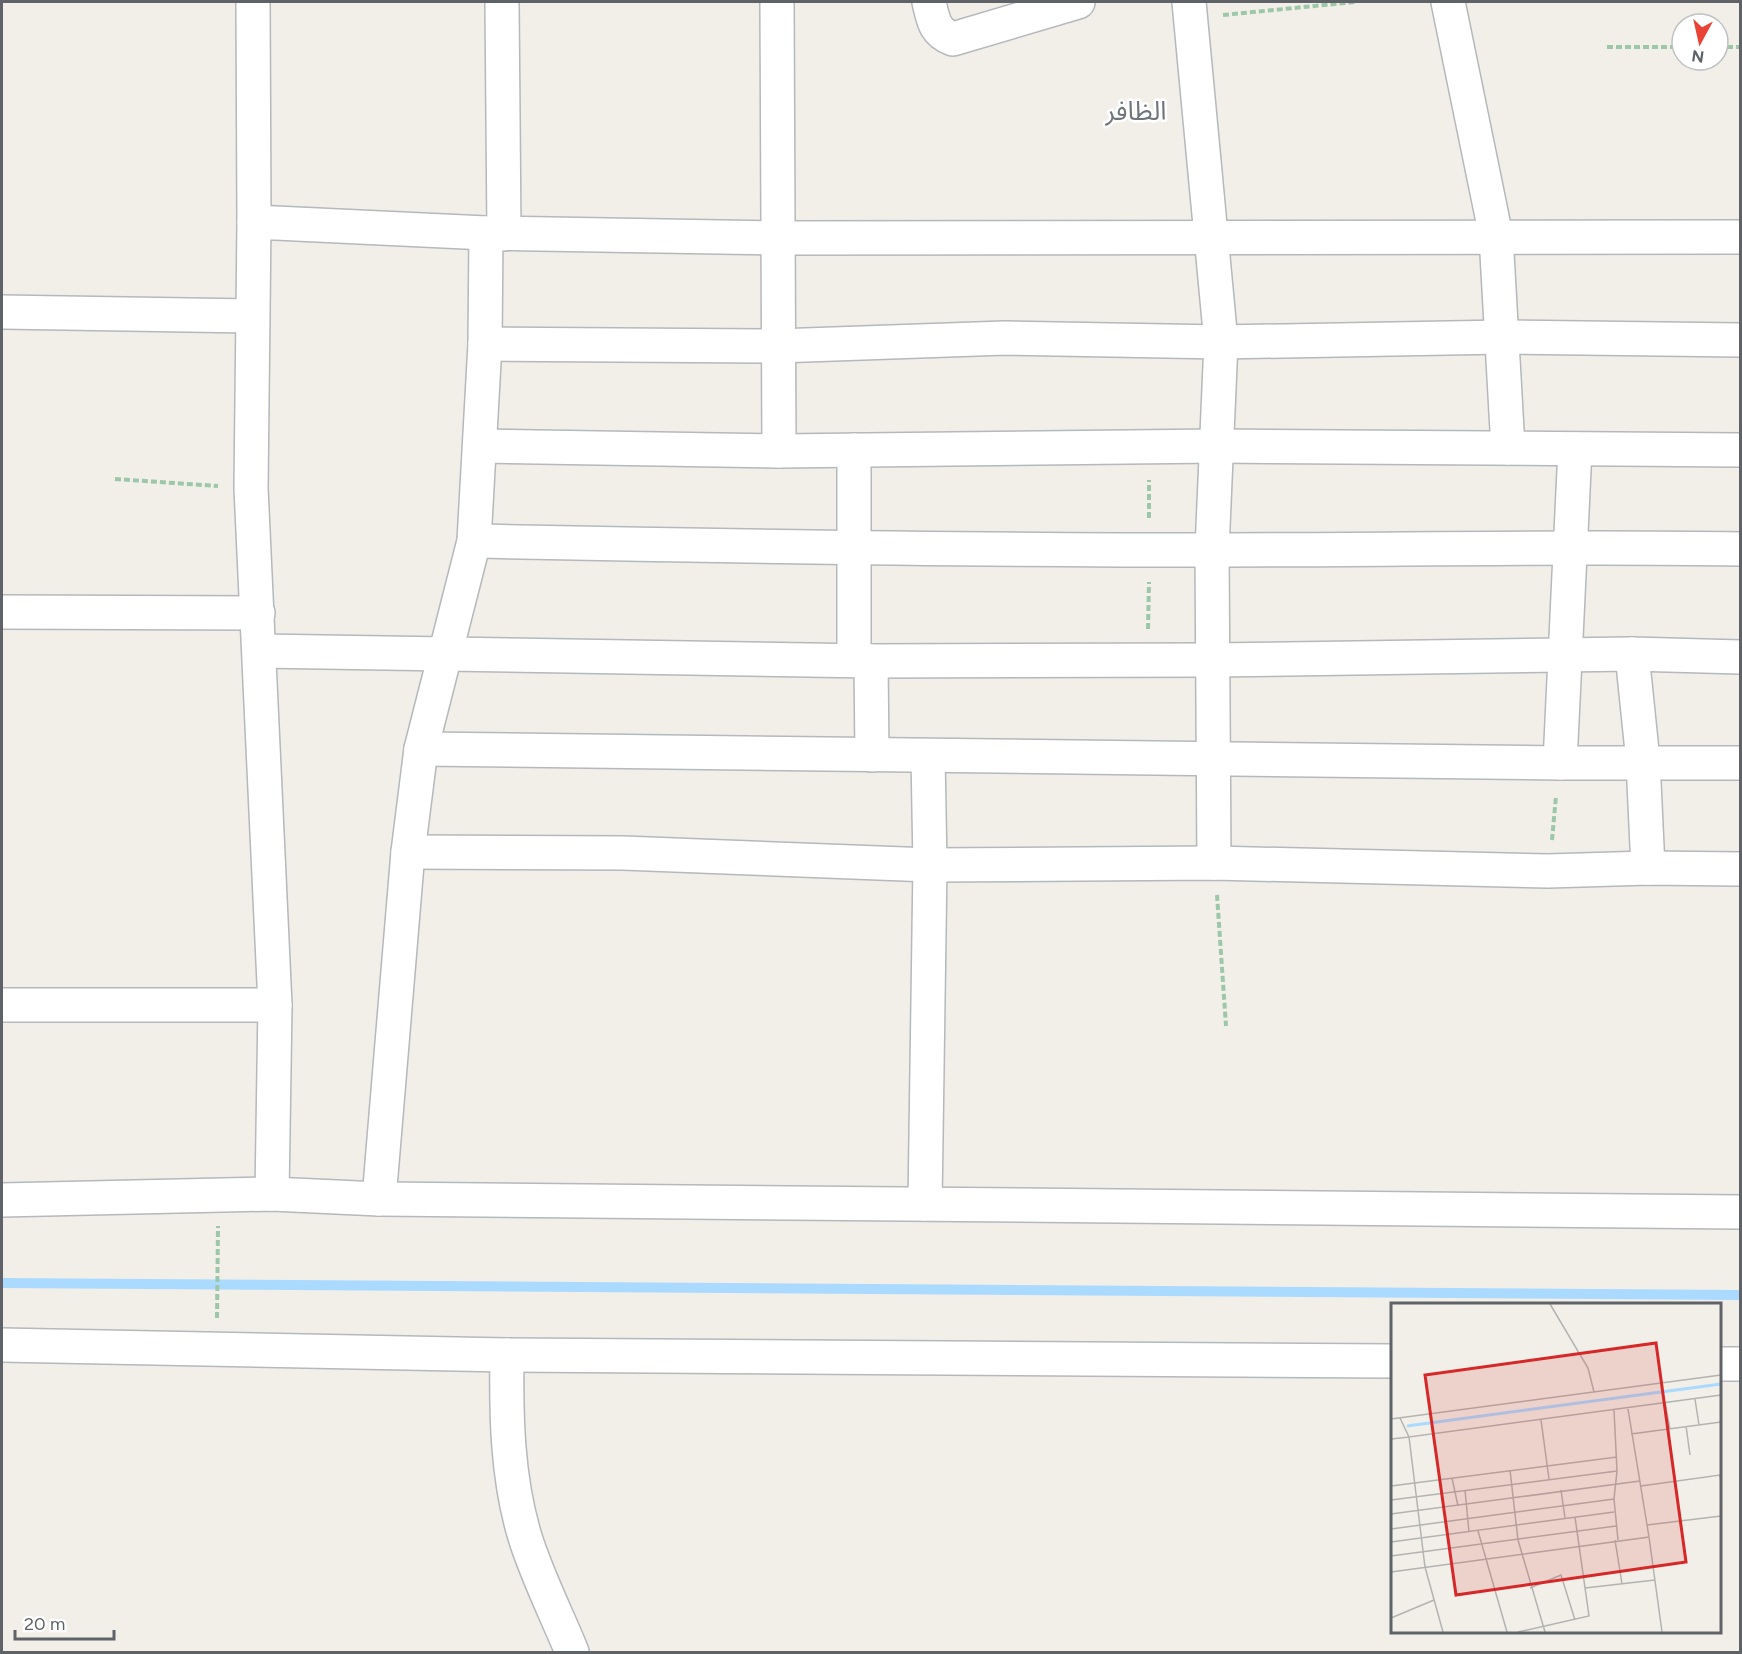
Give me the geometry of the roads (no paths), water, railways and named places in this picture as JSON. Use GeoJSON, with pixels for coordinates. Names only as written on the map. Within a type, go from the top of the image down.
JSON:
{"type":"FeatureCollection","features":[{"type":"Feature","properties":{"kind":"street"},"geometry":{"type":"LineString","coordinates":[[253,2],[254,222],[251,316],[251,489],[275,1005],[272,1194]]}},
{"type":"Feature","properties":{"kind":"street"},"geometry":{"type":"LineString","coordinates":[[379,1198],[408,852],[421,748],[474,541],[485,344],[495,234],[502,2]]}},
{"type":"Feature","properties":{"kind":"street"},"geometry":{"type":"LineString","coordinates":[[777,2],[779,451]]}},
{"type":"Feature","properties":{"kind":"street"},"geometry":{"type":"LineString","coordinates":[[929,2],[935,27],[943,35],[952,39],[1078,2]]}},
{"type":"Feature","properties":{"kind":"street"},"geometry":{"type":"LineString","coordinates":[[1448,2],[1496,236],[1508,448]]}},
{"type":"Feature","properties":{"kind":"street"},"geometry":{"type":"LineString","coordinates":[[1191,10],[1221,342],[1212,550],[1214,863]]}},
{"type":"Feature","properties":{"kind":"street"},"geometry":{"type":"LineString","coordinates":[[254,222],[495,234],[779,238],[1740,237]]}},
{"type":"Feature","properties":{"kind":"street"},"geometry":{"type":"LineString","coordinates":[[2,312],[251,316]]}},
{"type":"Feature","properties":{"kind":"street"},"geometry":{"type":"LineString","coordinates":[[485,344],[777,345],[1005,338],[1221,342],[1503,337],[1740,340]]}},
{"type":"Feature","properties":{"kind":"street"},"geometry":{"type":"LineString","coordinates":[[480,446],[779,451],[1217,446],[1740,450]]}},
{"type":"Feature","properties":{"kind":"street"},"geometry":{"type":"LineString","coordinates":[[1560,763],[1575,449]]}},
{"type":"Feature","properties":{"kind":"street"},"geometry":{"type":"LineString","coordinates":[[854,450],[855,549],[862,661],[872,754]]}},
{"type":"Feature","properties":{"kind":"street"},"geometry":{"type":"LineString","coordinates":[[474,541],[855,549],[1212,550],[1570,546],[1740,549]]}},
{"type":"Feature","properties":{"kind":"street"},"geometry":{"type":"LineString","coordinates":[[2,612],[258,613]]}},
{"type":"Feature","properties":{"kind":"street"},"geometry":{"type":"LineString","coordinates":[[260,651],[862,661],[1212,660],[1632,654],[1740,657]]}},
{"type":"Feature","properties":{"kind":"street"},"geometry":{"type":"LineString","coordinates":[[1632,654],[1642,761],[1648,868]]}},
{"type":"Feature","properties":{"kind":"street"},"geometry":{"type":"LineString","coordinates":[[421,748],[1560,763],[1740,762]]}},
{"type":"Feature","properties":{"kind":"street"},"geometry":{"type":"LineString","coordinates":[[925,1204],[930,865],[928,756]]}},
{"type":"Feature","properties":{"kind":"street"},"geometry":{"type":"LineString","coordinates":[[408,852],[624,853],[930,865],[1214,863],[1548,871],[1648,868],[1740,869]]}},
{"type":"Feature","properties":{"kind":"street"},"geometry":{"type":"LineString","coordinates":[[2,1005],[275,1005]]}},
{"type":"Feature","properties":{"kind":"street"},"geometry":{"type":"LineString","coordinates":[[2,1200],[272,1194],[379,1198],[1740,1212]]}},
{"type":"Feature","properties":{"kind":"street"},"geometry":{"type":"LineString","coordinates":[[2,1345],[507,1355],[1391,1361]]}},
{"type":"Feature","properties":{"kind":"street"},"geometry":{"type":"LineString","coordinates":[[507,1355],[506,1408],[512,1471],[525,1538],[572,1653]]}},
{"type":"Feature","properties":{"kind":"street"},"geometry":{"type":"LineString","coordinates":[[1721,1364],[1740,1364]]}},
{"type":"Feature","properties":{"kind":"waterway"},"geometry":{"type":"LineString","coordinates":[[2,1283],[1740,1295]]}},
{"type":"Feature","properties":{"kind":"district","name":"الظافر"},"geometry":{"type":"Point","coordinates":[1136,111]}}]}
